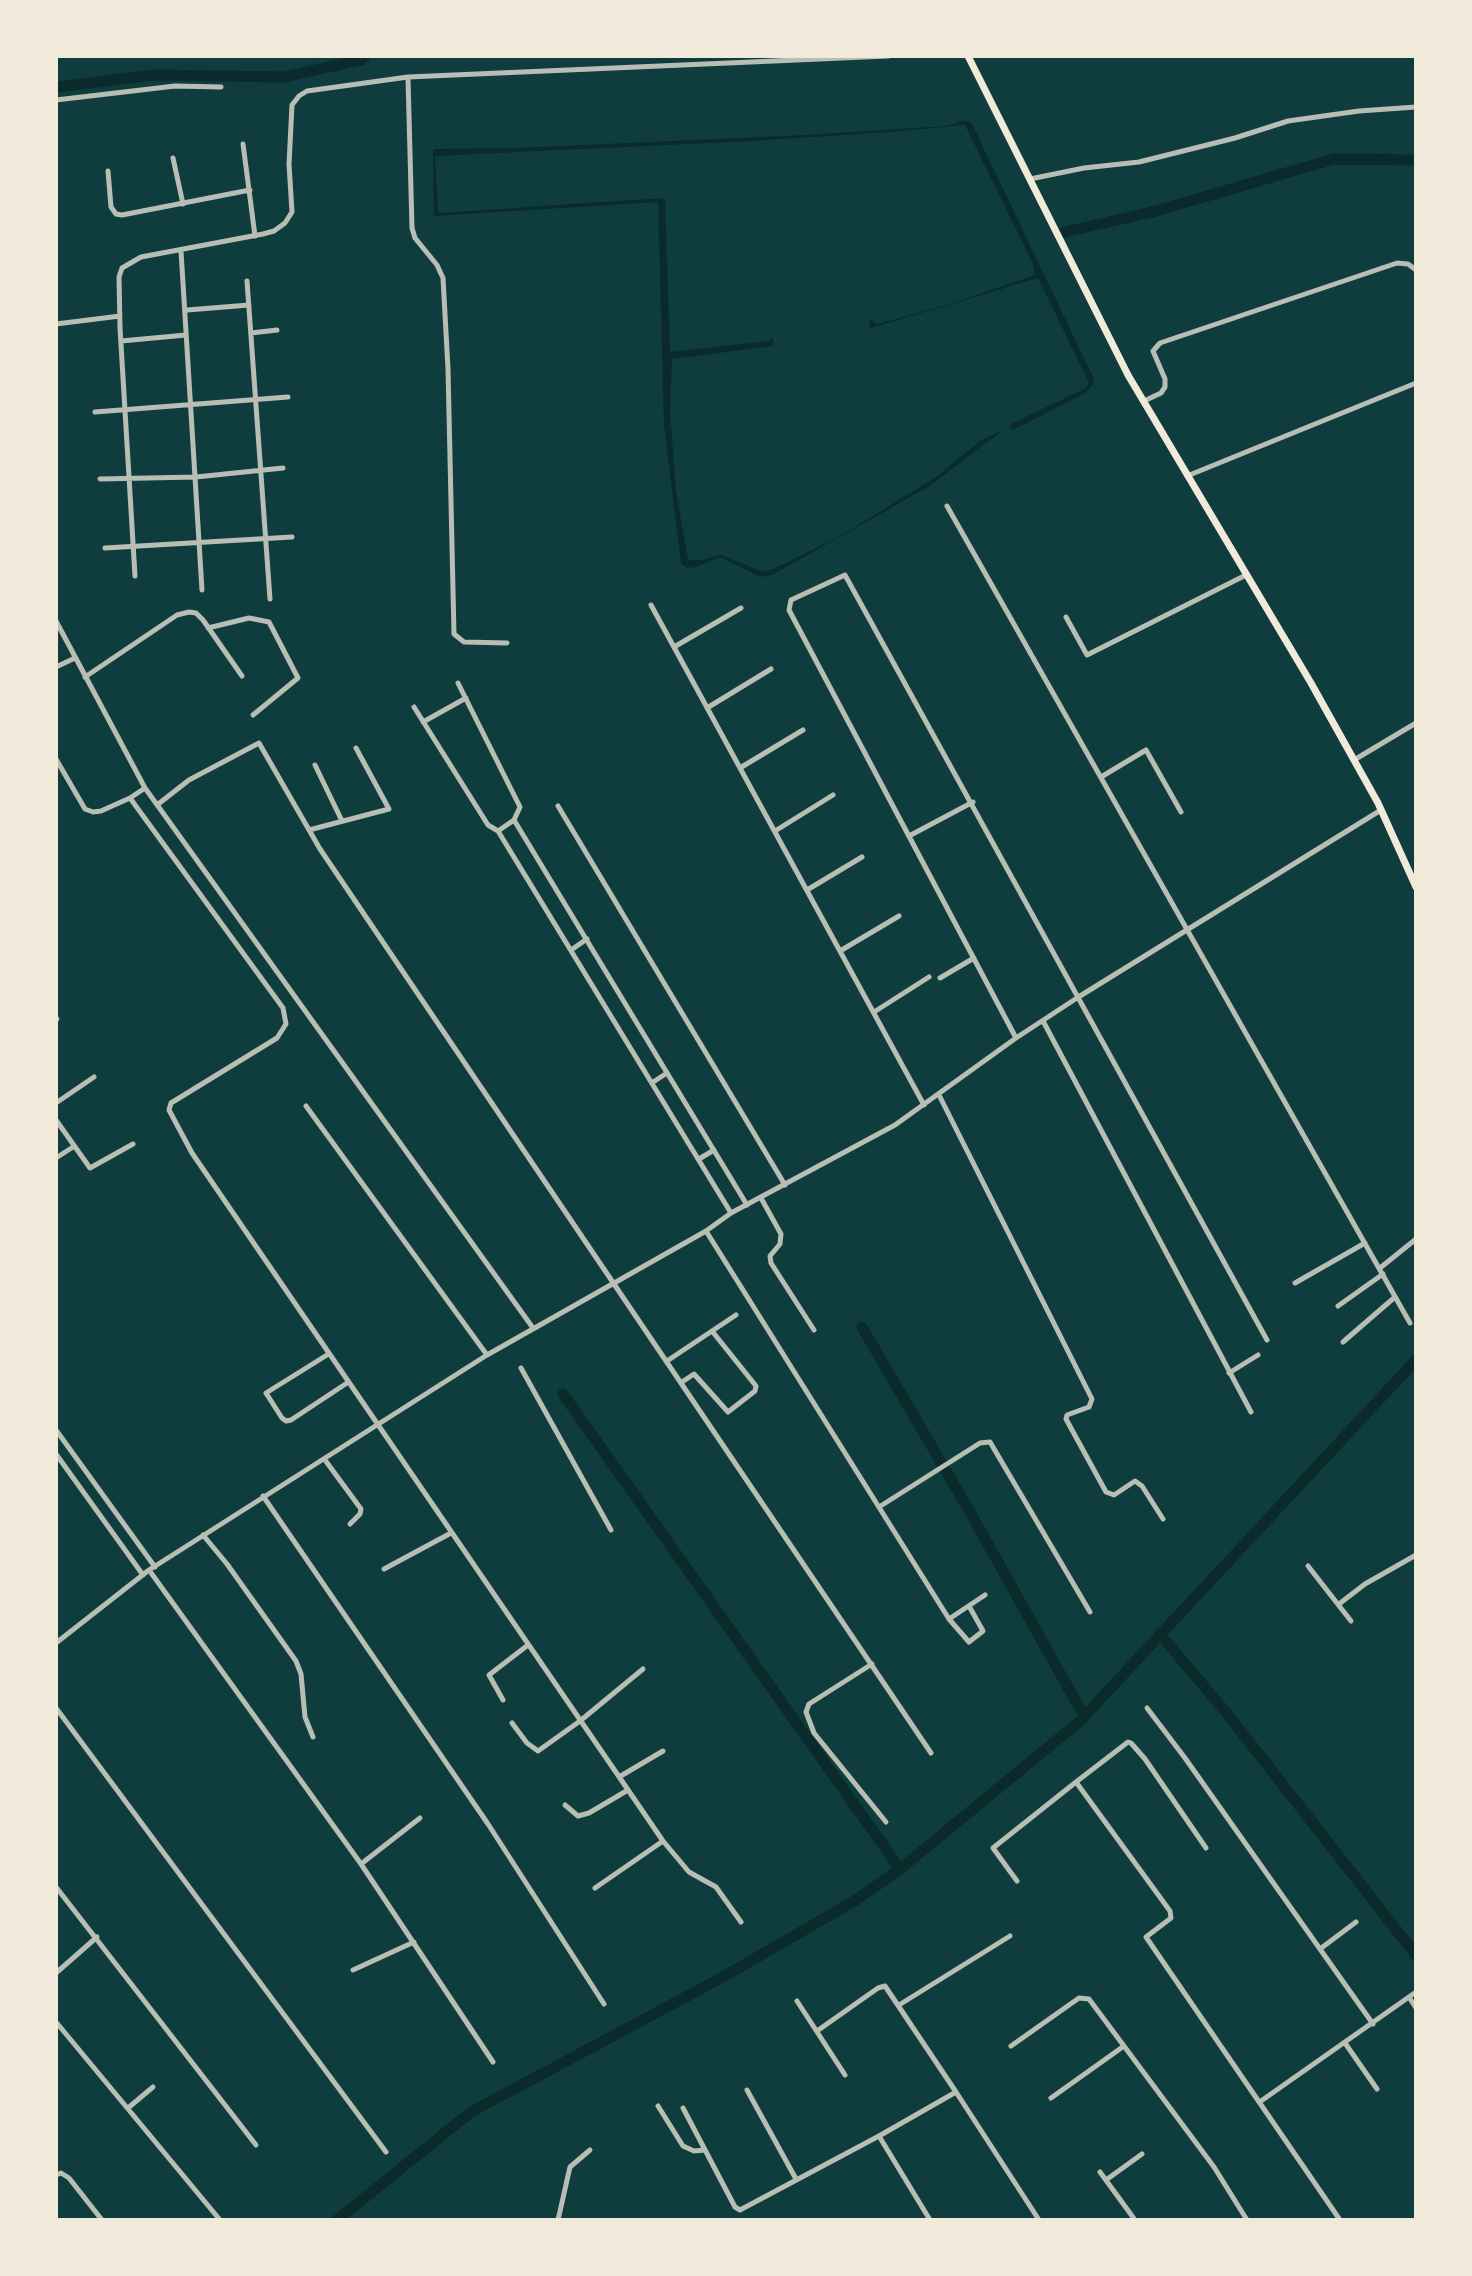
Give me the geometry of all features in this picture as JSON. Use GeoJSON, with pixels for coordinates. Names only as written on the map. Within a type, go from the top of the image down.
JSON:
{"type":"FeatureCollection","features":[{"type":"Feature","properties":{"kind":"main road"},"geometry":{"type":"LineString","coordinates":[[968,56],[1143,402],[1354,760],[1416,887]]}},
{"type":"Feature","properties":{"kind":"street"},"geometry":{"type":"LineString","coordinates":[[135,576],[121,341],[119,277],[122,268],[141,257],[255,236],[274,231],[285,223],[292,212],[289,164],[292,105],[299,96],[307,91],[408,77],[888,56]]}},
{"type":"Feature","properties":{"kind":"street"},"geometry":{"type":"LineString","coordinates":[[408,77],[412,228],[415,238],[437,265],[443,278],[454,634],[464,642],[507,643]]}},
{"type":"Feature","properties":{"kind":"street"},"geometry":{"type":"LineString","coordinates":[[56,100],[175,86],[221,87]]}},
{"type":"Feature","properties":{"kind":"street"},"geometry":{"type":"LineString","coordinates":[[1030,179],[1084,168],[1139,162],[1288,121],[1416,107]]}},
{"type":"Feature","properties":{"kind":"street"},"geometry":{"type":"LineString","coordinates":[[243,144],[255,236]]}},
{"type":"Feature","properties":{"kind":"street"},"geometry":{"type":"LineString","coordinates":[[173,158],[183,204]]}},
{"type":"Feature","properties":{"kind":"street"},"geometry":{"type":"LineString","coordinates":[[108,171],[111,207],[116,214],[250,190]]}},
{"type":"Feature","properties":{"kind":"street"},"geometry":{"type":"LineString","coordinates":[[181,251],[202,590]]}},
{"type":"Feature","properties":{"kind":"street"},"geometry":{"type":"LineString","coordinates":[[1143,402],[1161,393],[1165,387],[1165,379],[1153,354],[1160,343],[1397,263],[1408,264],[1416,270]]}},
{"type":"Feature","properties":{"kind":"street"},"geometry":{"type":"LineString","coordinates":[[247,281],[270,599]]}},
{"type":"Feature","properties":{"kind":"street"},"geometry":{"type":"LineString","coordinates":[[187,310],[249,305]]}},
{"type":"Feature","properties":{"kind":"street"},"geometry":{"type":"LineString","coordinates":[[56,324],[120,316]]}},
{"type":"Feature","properties":{"kind":"street"},"geometry":{"type":"LineString","coordinates":[[251,333],[277,330]]}},
{"type":"Feature","properties":{"kind":"street"},"geometry":{"type":"LineString","coordinates":[[121,341],[186,335]]}},
{"type":"Feature","properties":{"kind":"street"},"geometry":{"type":"LineString","coordinates":[[1187,476],[1416,383]]}},
{"type":"Feature","properties":{"kind":"street"},"geometry":{"type":"LineString","coordinates":[[95,412],[256,402],[288,397]]}},
{"type":"Feature","properties":{"kind":"street"},"geometry":{"type":"LineString","coordinates":[[100,479],[196,477],[283,468]]}},
{"type":"Feature","properties":{"kind":"street"},"geometry":{"type":"LineString","coordinates":[[947,506],[1410,1323]]}},
{"type":"Feature","properties":{"kind":"street"},"geometry":{"type":"LineString","coordinates":[[105,548],[292,537]]}},
{"type":"Feature","properties":{"kind":"street"},"geometry":{"type":"LineString","coordinates":[[1016,1038],[789,610],[791,600],[847,575],[1267,1340]]}},
{"type":"Feature","properties":{"kind":"street"},"geometry":{"type":"LineString","coordinates":[[1066,617],[1087,655],[1246,575]]}},
{"type":"Feature","properties":{"kind":"street"},"geometry":{"type":"LineString","coordinates":[[651,605],[924,1105]]}},
{"type":"Feature","properties":{"kind":"street"},"geometry":{"type":"LineString","coordinates":[[674,647],[741,608]]}},
{"type":"Feature","properties":{"kind":"street"},"geometry":{"type":"LineString","coordinates":[[85,677],[177,615],[196,613],[242,676]]}},
{"type":"Feature","properties":{"kind":"street"},"geometry":{"type":"LineString","coordinates":[[208,628],[249,618],[269,622],[298,678],[253,715]]}},
{"type":"Feature","properties":{"kind":"street"},"geometry":{"type":"LineString","coordinates":[[56,621],[145,788],[533,1328]]}},
{"type":"Feature","properties":{"kind":"street"},"geometry":{"type":"LineString","coordinates":[[56,667],[75,658]]}},
{"type":"Feature","properties":{"kind":"street"},"geometry":{"type":"LineString","coordinates":[[707,708],[771,669]]}},
{"type":"Feature","properties":{"kind":"street"},"geometry":{"type":"LineString","coordinates":[[458,683],[520,807],[514,820],[498,831]]}},
{"type":"Feature","properties":{"kind":"street"},"geometry":{"type":"LineString","coordinates":[[423,722],[466,698]]}},
{"type":"Feature","properties":{"kind":"street"},"geometry":{"type":"LineString","coordinates":[[414,707],[488,825],[498,831],[731,1213]]}},
{"type":"Feature","properties":{"kind":"street"},"geometry":{"type":"LineString","coordinates":[[1354,760],[1416,723]]}},
{"type":"Feature","properties":{"kind":"street"},"geometry":{"type":"LineString","coordinates":[[740,768],[803,730]]}},
{"type":"Feature","properties":{"kind":"street"},"geometry":{"type":"LineString","coordinates":[[157,805],[189,780],[259,743],[309,830],[931,1753]]}},
{"type":"Feature","properties":{"kind":"street"},"geometry":{"type":"LineString","coordinates":[[309,830],[389,809],[356,748]]}},
{"type":"Feature","properties":{"kind":"street"},"geometry":{"type":"LineString","coordinates":[[1101,777],[1146,750],[1181,812]]}},
{"type":"Feature","properties":{"kind":"street"},"geometry":{"type":"LineString","coordinates":[[56,759],[85,809],[93,812],[130,798],[145,788]]}},
{"type":"Feature","properties":{"kind":"street"},"geometry":{"type":"LineString","coordinates":[[315,765],[342,821]]}},
{"type":"Feature","properties":{"kind":"street"},"geometry":{"type":"LineString","coordinates":[[775,831],[833,795]]}},
{"type":"Feature","properties":{"kind":"street"},"geometry":{"type":"LineString","coordinates":[[130,798],[283,1008],[286,1024],[277,1038],[171,1103],[169,1110],[192,1153],[663,1841],[689,1872],[716,1887],[741,1922]]}},
{"type":"Feature","properties":{"kind":"street"},"geometry":{"type":"LineString","coordinates":[[909,836],[973,802]]}},
{"type":"Feature","properties":{"kind":"street"},"geometry":{"type":"LineString","coordinates":[[558,806],[785,1185]]}},
{"type":"Feature","properties":{"kind":"street"},"geometry":{"type":"LineString","coordinates":[[56,1643],[152,1568],[487,1355],[706,1231],[731,1213],[895,1125],[1080,996],[1381,810]]}},
{"type":"Feature","properties":{"kind":"street"},"geometry":{"type":"LineString","coordinates":[[514,820],[747,1205]]}},
{"type":"Feature","properties":{"kind":"street"},"geometry":{"type":"LineString","coordinates":[[807,890],[862,857]]}},
{"type":"Feature","properties":{"kind":"street"},"geometry":{"type":"LineString","coordinates":[[840,951],[899,916]]}},
{"type":"Feature","properties":{"kind":"street"},"geometry":{"type":"LineString","coordinates":[[571,950],[587,939]]}},
{"type":"Feature","properties":{"kind":"street"},"geometry":{"type":"LineString","coordinates":[[940,978],[974,958]]}},
{"type":"Feature","properties":{"kind":"street"},"geometry":{"type":"LineString","coordinates":[[874,1012],[929,977]]}},
{"type":"Feature","properties":{"kind":"street"},"geometry":{"type":"LineString","coordinates":[[1043,1021],[1251,1412]]}},
{"type":"Feature","properties":{"kind":"street"},"geometry":{"type":"LineString","coordinates":[[653,1082],[667,1073]]}},
{"type":"Feature","properties":{"kind":"street"},"geometry":{"type":"LineString","coordinates":[[56,1103],[94,1077]]}},
{"type":"Feature","properties":{"kind":"street"},"geometry":{"type":"LineString","coordinates":[[939,1095],[1092,1399],[1089,1407],[1067,1415],[1066,1419],[1106,1492],[1114,1495],[1135,1481],[1163,1519]]}},
{"type":"Feature","properties":{"kind":"street"},"geometry":{"type":"LineString","coordinates":[[306,1106],[487,1355]]}},
{"type":"Feature","properties":{"kind":"street"},"geometry":{"type":"LineString","coordinates":[[56,1120],[90,1168],[133,1144]]}},
{"type":"Feature","properties":{"kind":"street"},"geometry":{"type":"LineString","coordinates":[[56,1158],[73,1147]]}},
{"type":"Feature","properties":{"kind":"street"},"geometry":{"type":"LineString","coordinates":[[699,1159],[714,1150]]}},
{"type":"Feature","properties":{"kind":"street"},"geometry":{"type":"LineString","coordinates":[[761,1198],[781,1234],[780,1244],[770,1256],[771,1263],[814,1330]]}},
{"type":"Feature","properties":{"kind":"street"},"geometry":{"type":"LineString","coordinates":[[706,1231],[949,1619],[960,1634],[970,1641],[983,1630],[969,1606]]}},
{"type":"Feature","properties":{"kind":"street"},"geometry":{"type":"LineString","coordinates":[[1338,1306],[1416,1239]]}},
{"type":"Feature","properties":{"kind":"street"},"geometry":{"type":"LineString","coordinates":[[1295,1283],[1365,1243]]}},
{"type":"Feature","properties":{"kind":"street"},"geometry":{"type":"LineString","coordinates":[[1343,1342],[1395,1297]]}},
{"type":"Feature","properties":{"kind":"street"},"geometry":{"type":"LineString","coordinates":[[667,1361],[736,1315]]}},
{"type":"Feature","properties":{"kind":"street"},"geometry":{"type":"LineString","coordinates":[[682,1382],[694,1374],[729,1412],[755,1391],[756,1386],[712,1331]]}},
{"type":"Feature","properties":{"kind":"street"},"geometry":{"type":"LineString","coordinates":[[328,1355],[266,1393],[282,1418],[291,1420],[347,1383]]}},
{"type":"Feature","properties":{"kind":"street"},"geometry":{"type":"LineString","coordinates":[[1229,1373],[1258,1355]]}},
{"type":"Feature","properties":{"kind":"street"},"geometry":{"type":"LineString","coordinates":[[521,1368],[611,1530]]}},
{"type":"Feature","properties":{"kind":"street"},"geometry":{"type":"LineString","coordinates":[[56,1430],[361,1864],[493,2062]]}},
{"type":"Feature","properties":{"kind":"street"},"geometry":{"type":"LineString","coordinates":[[879,1507],[980,1443],[992,1444],[1090,1612]]}},
{"type":"Feature","properties":{"kind":"street"},"geometry":{"type":"LineString","coordinates":[[56,1454],[143,1575]]}},
{"type":"Feature","properties":{"kind":"street"},"geometry":{"type":"LineString","coordinates":[[325,1460],[361,1509],[350,1524]]}},
{"type":"Feature","properties":{"kind":"street"},"geometry":{"type":"LineString","coordinates":[[263,1496],[488,1824],[604,2004]]}},
{"type":"Feature","properties":{"kind":"street"},"geometry":{"type":"LineString","coordinates":[[384,1569],[451,1533]]}},
{"type":"Feature","properties":{"kind":"street"},"geometry":{"type":"LineString","coordinates":[[203,1535],[296,1661],[301,1674],[305,1717],[313,1737]]}},
{"type":"Feature","properties":{"kind":"street"},"geometry":{"type":"LineString","coordinates":[[1339,1604],[1365,1584],[1416,1555]]}},
{"type":"Feature","properties":{"kind":"street"},"geometry":{"type":"LineString","coordinates":[[1308,1566],[1351,1621]]}},
{"type":"Feature","properties":{"kind":"street"},"geometry":{"type":"LineString","coordinates":[[949,1619],[985,1595]]}},
{"type":"Feature","properties":{"kind":"street"},"geometry":{"type":"LineString","coordinates":[[503,1700],[489,1675],[528,1645]]}},
{"type":"Feature","properties":{"kind":"street"},"geometry":{"type":"LineString","coordinates":[[872,1664],[809,1704],[806,1712],[814,1733],[886,1822]]}},
{"type":"Feature","properties":{"kind":"street"},"geometry":{"type":"LineString","coordinates":[[512,1723],[527,1743],[538,1751],[643,1669]]}},
{"type":"Feature","properties":{"kind":"street"},"geometry":{"type":"LineString","coordinates":[[56,1708],[386,2152]]}},
{"type":"Feature","properties":{"kind":"street"},"geometry":{"type":"LineString","coordinates":[[1147,1708],[1373,2024]]}},
{"type":"Feature","properties":{"kind":"street"},"geometry":{"type":"LineString","coordinates":[[1017,1881],[993,1848],[1128,1742],[1145,1759],[1206,1848]]}},
{"type":"Feature","properties":{"kind":"street"},"geometry":{"type":"LineString","coordinates":[[619,1777],[663,1751]]}},
{"type":"Feature","properties":{"kind":"street"},"geometry":{"type":"LineString","coordinates":[[1076,1782],[1170,1911],[1171,1918],[1146,1937],[1340,2220]]}},
{"type":"Feature","properties":{"kind":"street"},"geometry":{"type":"LineString","coordinates":[[565,1805],[578,1816],[589,1813],[628,1790]]}},
{"type":"Feature","properties":{"kind":"street"},"geometry":{"type":"LineString","coordinates":[[361,1864],[420,1818]]}},
{"type":"Feature","properties":{"kind":"street"},"geometry":{"type":"LineString","coordinates":[[595,1888],[663,1841]]}},
{"type":"Feature","properties":{"kind":"street"},"geometry":{"type":"LineString","coordinates":[[56,1887],[256,2145]]}},
{"type":"Feature","properties":{"kind":"street"},"geometry":{"type":"LineString","coordinates":[[1320,1949],[1356,1922]]}},
{"type":"Feature","properties":{"kind":"street"},"geometry":{"type":"LineString","coordinates":[[899,2005],[1010,1936]]}},
{"type":"Feature","properties":{"kind":"street"},"geometry":{"type":"LineString","coordinates":[[56,1973],[97,1937]]}},
{"type":"Feature","properties":{"kind":"street"},"geometry":{"type":"LineString","coordinates":[[353,1970],[414,1942]]}},
{"type":"Feature","properties":{"kind":"street"},"geometry":{"type":"LineString","coordinates":[[817,2031],[880,1986],[888,1988],[1039,2220]]}},
{"type":"Feature","properties":{"kind":"street"},"geometry":{"type":"LineString","coordinates":[[1261,2101],[1416,1992]]}},
{"type":"Feature","properties":{"kind":"street"},"geometry":{"type":"LineString","coordinates":[[1011,2046],[1083,1997],[1089,1999],[1214,2167],[1247,2220]]}},
{"type":"Feature","properties":{"kind":"street"},"geometry":{"type":"LineString","coordinates":[[1409,1997],[1416,2008]]}},
{"type":"Feature","properties":{"kind":"street"},"geometry":{"type":"LineString","coordinates":[[797,2001],[845,2075]]}},
{"type":"Feature","properties":{"kind":"street"},"geometry":{"type":"LineString","coordinates":[[56,2022],[220,2220]]}},
{"type":"Feature","properties":{"kind":"street"},"geometry":{"type":"LineString","coordinates":[[1345,2043],[1377,2089]]}},
{"type":"Feature","properties":{"kind":"street"},"geometry":{"type":"LineString","coordinates":[[1051,2098],[1124,2046]]}},
{"type":"Feature","properties":{"kind":"street"},"geometry":{"type":"LineString","coordinates":[[128,2108],[153,2087]]}},
{"type":"Feature","properties":{"kind":"street"},"geometry":{"type":"LineString","coordinates":[[747,2090],[796,2179]]}},
{"type":"Feature","properties":{"kind":"street"},"geometry":{"type":"LineString","coordinates":[[683,2108],[737,2209],[744,2209],[956,2092]]}},
{"type":"Feature","properties":{"kind":"street"},"geometry":{"type":"LineString","coordinates":[[658,2106],[683,2146],[694,2151],[705,2150]]}},
{"type":"Feature","properties":{"kind":"street"},"geometry":{"type":"LineString","coordinates":[[879,2136],[930,2220]]}},
{"type":"Feature","properties":{"kind":"street"},"geometry":{"type":"LineString","coordinates":[[558,2220],[570,2167],[590,2150]]}},
{"type":"Feature","properties":{"kind":"street"},"geometry":{"type":"LineString","coordinates":[[1106,2180],[1142,2154]]}},
{"type":"Feature","properties":{"kind":"street"},"geometry":{"type":"LineString","coordinates":[[1100,2172],[1135,2220]]}},
{"type":"Feature","properties":{"kind":"street"},"geometry":{"type":"LineString","coordinates":[[56,2175],[61,2173],[69,2178],[102,2220]]}},
{"type":"Feature","properties":{"kind":"water"},"geometry":{"type":"Polygon","coordinates":[[[970,121],[974,128],[1094,379],[1085,393],[1013,430],[1009,428],[1011,424],[1086,388],[1089,383],[1038,278],[871,328],[869,325],[872,320],[882,323],[1035,275],[1032,262],[965,125],[752,141],[435,156],[438,213],[665,198],[670,352],[773,338],[773,346],[672,359],[670,411],[676,491],[688,560],[721,555],[761,571],[773,569],[837,538],[933,479],[983,439],[1003,430],[928,487],[772,575],[760,577],[720,557],[696,567],[687,568],[681,564],[664,425],[658,202],[434,216],[433,149],[787,136],[946,126],[970,121]]]}},
{"type":"Feature","properties":{"kind":"waterway"},"geometry":{"type":"LineString","coordinates":[[56,87],[153,75],[284,77],[361,60],[365,56]]}},
{"type":"Feature","properties":{"kind":"waterway"},"geometry":{"type":"LineString","coordinates":[[1065,232],[1152,212],[1334,159],[1416,160]]}},
{"type":"Feature","properties":{"kind":"waterway"},"geometry":{"type":"LineString","coordinates":[[862,1327],[1084,1716]]}},
{"type":"Feature","properties":{"kind":"waterway"},"geometry":{"type":"LineString","coordinates":[[337,2220],[471,2112],[723,1977],[856,1900],[900,1869],[1079,1722],[1416,1360]]}},
{"type":"Feature","properties":{"kind":"waterway"},"geometry":{"type":"LineString","coordinates":[[563,1394],[900,1869]]}},
{"type":"Feature","properties":{"kind":"waterway"},"geometry":{"type":"LineString","coordinates":[[1160,1634],[1229,1716],[1416,1955]]}}]}
